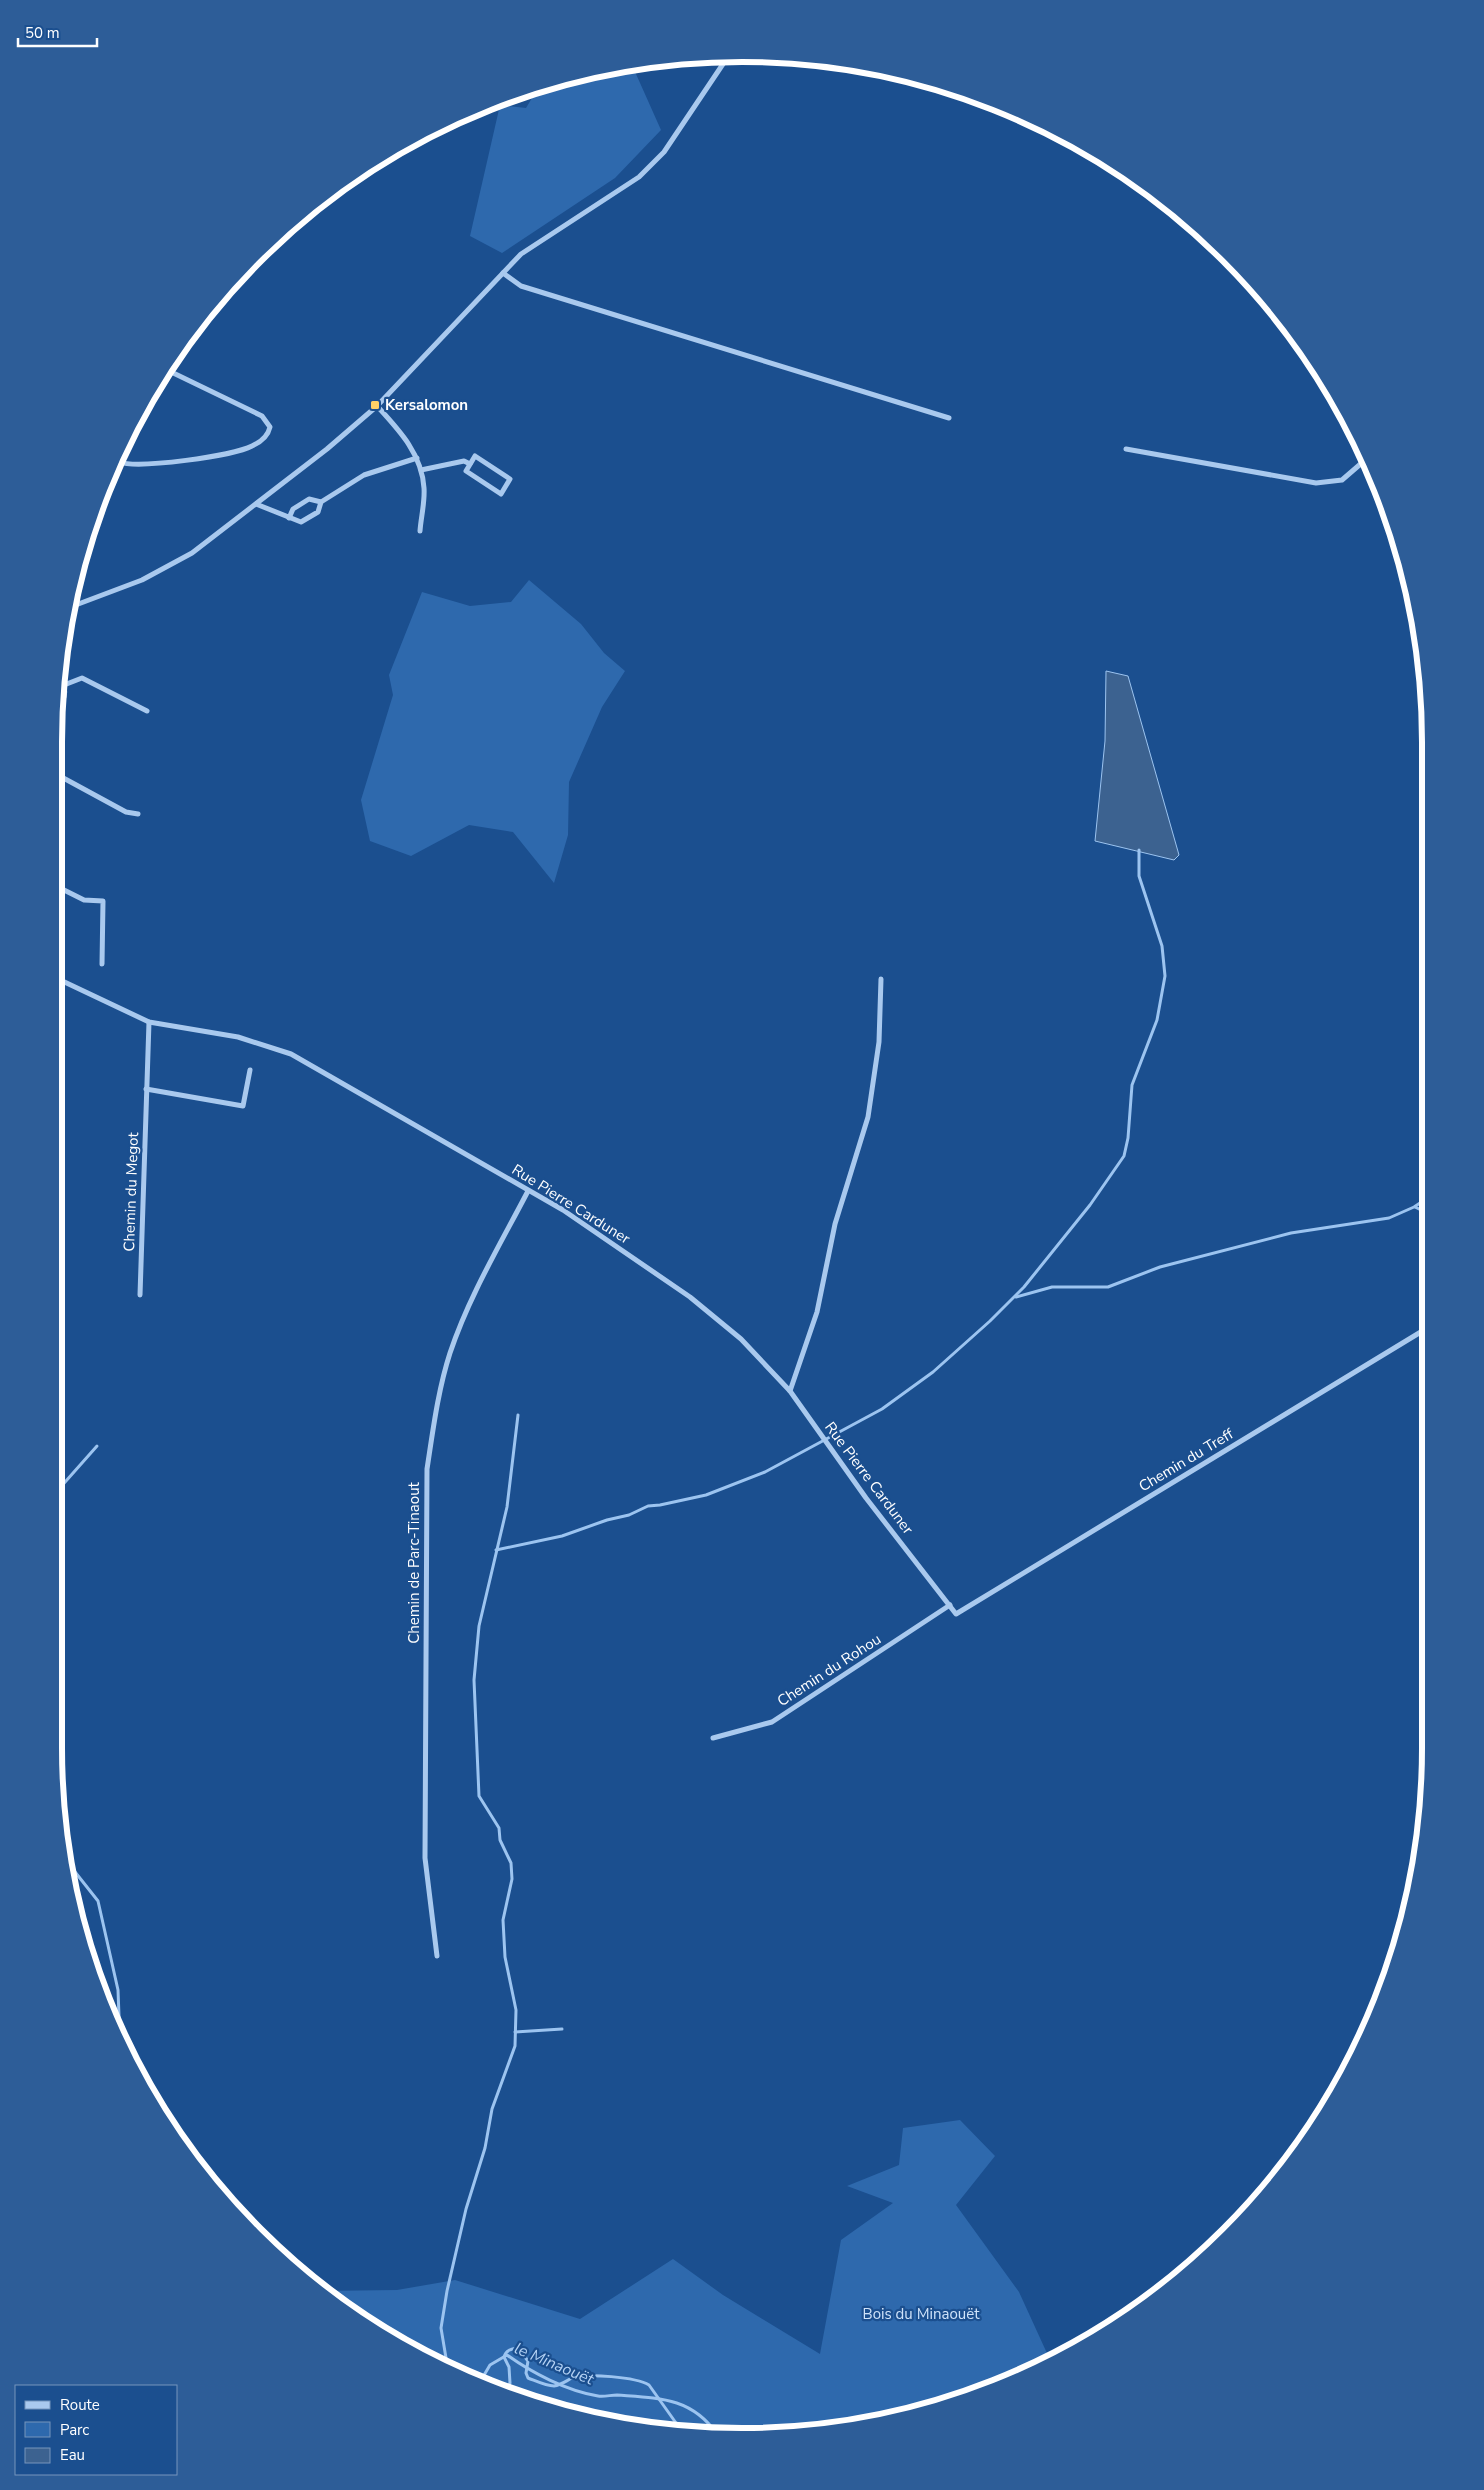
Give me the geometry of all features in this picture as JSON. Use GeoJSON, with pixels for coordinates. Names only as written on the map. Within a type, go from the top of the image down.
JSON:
{"type":"FeatureCollection","features":[{"type":"Feature","properties":{"kind":"street"},"geometry":{"type":"LineString","coordinates":[[77,604],[142,580],[184,558],[327,449],[377,406],[521,254],[639,177],[664,152],[724,63]]}},
{"type":"Feature","properties":{"kind":"street"},"geometry":{"type":"LineString","coordinates":[[503,274],[521,286],[949,418]]}},
{"type":"Feature","properties":{"kind":"street"},"geometry":{"type":"LineString","coordinates":[[123,462],[142,464],[229,454],[253,446],[268,435],[270,428],[262,416],[172,372]]}},
{"type":"Feature","properties":{"kind":"street"},"geometry":{"type":"LineString","coordinates":[[377,406],[402,434],[417,458],[424,489],[420,531]]}},
{"type":"Feature","properties":{"kind":"street"},"geometry":{"type":"LineString","coordinates":[[1126,449],[1316,483],[1342,480],[1361,463]]}},
{"type":"Feature","properties":{"kind":"street"},"geometry":{"type":"LineString","coordinates":[[475,456],[510,479],[501,494],[466,471],[470,464],[475,456]]}},
{"type":"Feature","properties":{"kind":"street"},"geometry":{"type":"LineString","coordinates":[[256,504],[301,522],[318,512],[320,502],[364,475],[417,458]]}},
{"type":"Feature","properties":{"kind":"street"},"geometry":{"type":"LineString","coordinates":[[421,470],[464,461],[470,464]]}},
{"type":"Feature","properties":{"kind":"street"},"geometry":{"type":"LineString","coordinates":[[289,518],[293,509],[309,498],[320,502]]}},
{"type":"Feature","properties":{"kind":"street"},"geometry":{"type":"LineString","coordinates":[[65,684],[82,678],[147,711]]}},
{"type":"Feature","properties":{"kind":"street"},"geometry":{"type":"LineString","coordinates":[[62,777],[126,812],[138,814]]}},
{"type":"Feature","properties":{"kind":"street"},"geometry":{"type":"LineString","coordinates":[[62,889],[84,900],[103,901],[102,964]]}},
{"type":"Feature","properties":{"kind":"street"},"geometry":{"type":"LineString","coordinates":[[790,1391],[817,1312],[835,1224],[868,1117],[879,1042],[881,979]]}},
{"type":"Feature","properties":{"kind":"street","name":"Rue Pierre Carduner"},"geometry":{"type":"LineString","coordinates":[[62,981],[148,1022],[238,1037],[291,1054],[563,1210],[690,1297],[741,1339],[790,1391],[866,1498],[956,1614]]}},
{"type":"Feature","properties":{"kind":"street","name":"Chemin du Megot"},"geometry":{"type":"LineString","coordinates":[[140,1295],[148,1022]]}},
{"type":"Feature","properties":{"kind":"street"},"geometry":{"type":"LineString","coordinates":[[146,1090],[243,1106],[250,1070]]}},
{"type":"Feature","properties":{"kind":"street","name":"Chemin de Parc-Tinaout"},"geometry":{"type":"LineString","coordinates":[[438,1956],[425,1858],[427,1469],[436,1408],[450,1352],[485,1273],[528,1191]]}},
{"type":"Feature","properties":{"kind":"street","name":"Chemin du Treff"},"geometry":{"type":"LineString","coordinates":[[956,1614],[1422,1331]]}},
{"type":"Feature","properties":{"kind":"street","name":"Chemin du Rohou"},"geometry":{"type":"LineString","coordinates":[[713,1738],[772,1722],[950,1605]]}},
{"type":"Feature","properties":{"kind":"green space"},"geometry":{"type":"Polygon","coordinates":[[[635,71],[661,130],[615,178],[502,253],[470,236],[499,108],[505,106],[526,108],[533,96],[566,86],[635,71]]]}},
{"type":"Feature","properties":{"kind":"green space"},"geometry":{"type":"Polygon","coordinates":[[[529,580],[581,624],[604,653],[625,671],[602,707],[569,782],[568,835],[554,883],[513,832],[469,825],[411,856],[370,841],[361,800],[393,695],[389,675],[422,592],[470,606],[511,602],[529,580]]]}},
{"type":"Feature","properties":{"kind":"green space","name":"Bois du Minaouët"},"geometry":{"type":"Polygon","coordinates":[[[960,2120],[995,2156],[956,2205],[1019,2292],[1048,2355],[1002,2376],[918,2404],[831,2422],[742,2428],[653,2422],[609,2414],[566,2404],[482,2376],[402,2336],[364,2313],[333,2291],[397,2290],[455,2280],[580,2319],[673,2259],[723,2295],[820,2354],[841,2240],[893,2203],[847,2186],[899,2165],[903,2128],[960,2120]]]}},
{"type":"Feature","properties":{"kind":"water"},"geometry":{"type":"Polygon","coordinates":[[[1106,671],[1128,676],[1179,855],[1174,860],[1095,841],[1105,741],[1106,671]]]}},
{"type":"Feature","properties":{"kind":"waterway"},"geometry":{"type":"LineString","coordinates":[[496,1550],[562,1536],[607,1520],[629,1515],[648,1506],[706,1495],[765,1472],[882,1409],[933,1372],[990,1321],[1024,1287],[1090,1205],[1124,1156],[1128,1138],[1132,1085],[1157,1020],[1165,976],[1162,946],[1139,876],[1139,850]]}},
{"type":"Feature","properties":{"kind":"waterway"},"geometry":{"type":"LineString","coordinates":[[1016,1297],[1052,1287],[1108,1287],[1160,1267],[1291,1233],[1389,1218],[1422,1202]]}},
{"type":"Feature","properties":{"kind":"waterway"},"geometry":{"type":"LineString","coordinates":[[1415,1207],[1422,1210]]}},
{"type":"Feature","properties":{"kind":"waterway"},"geometry":{"type":"LineString","coordinates":[[446,2359],[441,2328],[447,2291],[466,2209],[485,2148],[492,2109],[515,2046],[516,2010],[505,1957],[503,1920],[512,1879],[511,1863],[500,1840],[499,1828],[479,1796],[474,1680],[479,1626],[507,1507],[518,1415]]}},
{"type":"Feature","properties":{"kind":"waterway"},"geometry":{"type":"LineString","coordinates":[[62,1485],[97,1446]]}},
{"type":"Feature","properties":{"kind":"waterway"},"geometry":{"type":"LineString","coordinates":[[74,1871],[98,1901],[118,1990],[119,2019]]}},
{"type":"Feature","properties":{"kind":"waterway"},"geometry":{"type":"LineString","coordinates":[[515,2032],[562,2029]]}},
{"type":"Feature","properties":{"kind":"waterway"},"geometry":{"type":"LineString","coordinates":[[509,2386],[509,2367],[504,2357],[509,2350],[518,2348],[528,2361],[526,2373],[528,2378],[544,2384],[554,2386],[572,2378],[589,2376],[623,2378],[643,2382],[649,2385],[677,2424]]}},
{"type":"Feature","properties":{"kind":"waterway","name":"le Minaouët"},"geometry":{"type":"LineString","coordinates":[[483,2376],[490,2365],[507,2355],[527,2368],[562,2386],[586,2394],[646,2397],[673,2402],[685,2406],[696,2413],[711,2427]]}},
{"type":"Feature","properties":{"kind":"place","name":"Kersalomon"},"geometry":{"type":"Point","coordinates":[375,405]}}]}
